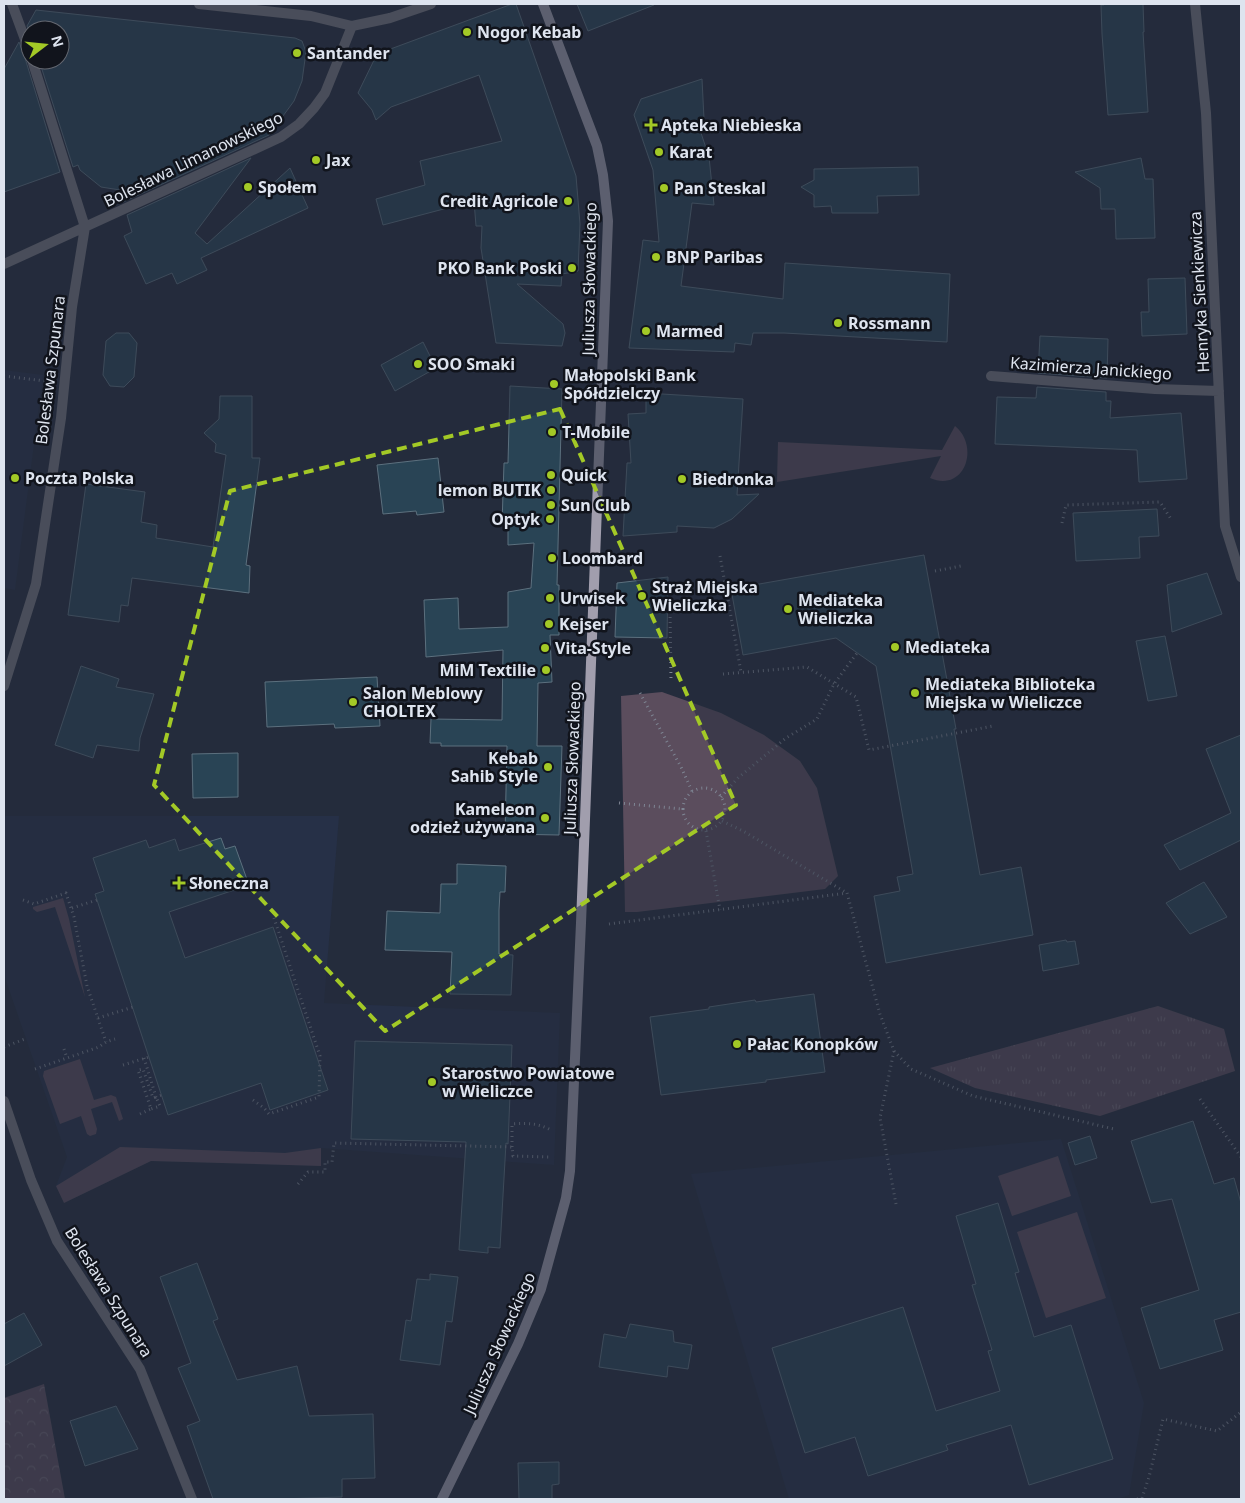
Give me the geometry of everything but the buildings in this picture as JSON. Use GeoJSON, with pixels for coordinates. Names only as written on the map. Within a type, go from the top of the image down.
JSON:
{"type":"FeatureCollection","features":[{"type":"Feature","properties":{"kind":"street"},"geometry":{"type":"LineString","coordinates":[[12,4],[20,26]]}},
{"type":"Feature","properties":{"kind":"street"},"geometry":{"type":"LineString","coordinates":[[199,4],[311,16],[352,26],[390,18],[431,4]]}},
{"type":"Feature","properties":{"kind":"street","name":"Juliusza Słowackiego"},"geometry":{"type":"LineString","coordinates":[[442,1499],[518,1344],[541,1289],[566,1198],[570,1164],[608,221],[603,174],[597,146],[544,4]]}},
{"type":"Feature","properties":{"kind":"street","name":"Henryka Sienkiewicza"},"geometry":{"type":"LineString","coordinates":[[1194,4],[1206,113],[1224,526],[1241,577]]}},
{"type":"Feature","properties":{"kind":"street","name":"Bolesława Limanowskiego"},"geometry":{"type":"LineString","coordinates":[[4,264],[281,137],[299,124],[325,93],[352,26]]}},
{"type":"Feature","properties":{"kind":"street","name":"Bolesława Szpunara"},"geometry":{"type":"LineString","coordinates":[[4,686],[36,584],[61,418],[72,306],[85,227],[35,70]]}},
{"type":"Feature","properties":{"kind":"street","name":"Kazimierza Janickiego"},"geometry":{"type":"LineString","coordinates":[[991,376],[1155,389],[1219,391]]}},
{"type":"Feature","properties":{"kind":"street","name":"Bolesława Szpunara"},"geometry":{"type":"LineString","coordinates":[[4,1101],[31,1180],[56,1241],[140,1369],[192,1499]]}},
{"type":"Feature","properties":{"kind":"path"},"geometry":{"type":"LineString","coordinates":[[309,51],[318,55]]}},
{"type":"Feature","properties":{"kind":"path"},"geometry":{"type":"LineString","coordinates":[[4,376],[48,381]]}},
{"type":"Feature","properties":{"kind":"path"},"geometry":{"type":"LineString","coordinates":[[1062,523],[1066,505],[1160,502],[1171,519]]}},
{"type":"Feature","properties":{"kind":"path"},"geometry":{"type":"LineString","coordinates":[[720,556],[741,672]]}},
{"type":"Feature","properties":{"kind":"path"},"geometry":{"type":"LineString","coordinates":[[935,571],[961,566]]}},
{"type":"Feature","properties":{"kind":"path"},"geometry":{"type":"LineString","coordinates":[[667,610],[670,610],[671,680]]}},
{"type":"Feature","properties":{"kind":"path"},"geometry":{"type":"LineString","coordinates":[[721,796],[738,778],[786,738],[817,719],[834,684],[858,653]]}},
{"type":"Feature","properties":{"kind":"path"},"geometry":{"type":"LineString","coordinates":[[723,674],[807,667],[856,697],[869,750],[993,726]]}},
{"type":"Feature","properties":{"kind":"path"},"geometry":{"type":"LineString","coordinates":[[640,693],[681,767],[692,791]]}},
{"type":"Feature","properties":{"kind":"path"},"geometry":{"type":"LineString","coordinates":[[710,789],[721,796],[725,816],[714,829],[706,831],[692,828],[685,819],[682,809],[685,798],[692,791],[710,789]]}},
{"type":"Feature","properties":{"kind":"path"},"geometry":{"type":"LineString","coordinates":[[619,802],[682,809]]}},
{"type":"Feature","properties":{"kind":"path"},"geometry":{"type":"LineString","coordinates":[[722,821],[847,893],[880,1014],[894,1051],[911,1069],[972,1096],[1114,1129]]}},
{"type":"Feature","properties":{"kind":"path"},"geometry":{"type":"LineString","coordinates":[[706,831],[720,910]]}},
{"type":"Feature","properties":{"kind":"path"},"geometry":{"type":"LineString","coordinates":[[23,900],[34,904],[66,893],[72,908],[86,986],[106,1042]]}},
{"type":"Feature","properties":{"kind":"path"},"geometry":{"type":"LineString","coordinates":[[610,924],[847,893]]}},
{"type":"Feature","properties":{"kind":"path"},"geometry":{"type":"LineString","coordinates":[[72,908],[97,900]]}},
{"type":"Feature","properties":{"kind":"path"},"geometry":{"type":"LineString","coordinates":[[253,1100],[269,1114],[319,1097],[320,1056],[274,918]]}},
{"type":"Feature","properties":{"kind":"path"},"geometry":{"type":"LineString","coordinates":[[97,1018],[133,1007]]}},
{"type":"Feature","properties":{"kind":"path"},"geometry":{"type":"LineString","coordinates":[[4,1047],[25,1039]]}},
{"type":"Feature","properties":{"kind":"path"},"geometry":{"type":"LineString","coordinates":[[35,1069],[99,1047],[115,1039]]}},
{"type":"Feature","properties":{"kind":"path"},"geometry":{"type":"LineString","coordinates":[[64,1049],[67,1058]]}},
{"type":"Feature","properties":{"kind":"path"},"geometry":{"type":"LineString","coordinates":[[894,1051],[880,1118],[896,1204]]}},
{"type":"Feature","properties":{"kind":"path"},"geometry":{"type":"LineString","coordinates":[[123,1066],[150,1057]]}},
{"type":"Feature","properties":{"kind":"path"},"geometry":{"type":"LineString","coordinates":[[140,1114],[160,1106],[144,1058]]}},
{"type":"Feature","properties":{"kind":"path"},"geometry":{"type":"LineString","coordinates":[[151,1109],[138,1070],[143,1069],[153,1098],[162,1095]]}},
{"type":"Feature","properties":{"kind":"path"},"geometry":{"type":"LineString","coordinates":[[1200,1099],[1241,1158]]}},
{"type":"Feature","properties":{"kind":"path"},"geometry":{"type":"LineString","coordinates":[[552,1130],[540,1124],[512,1124],[513,1156],[552,1157]]}},
{"type":"Feature","properties":{"kind":"path"},"geometry":{"type":"LineString","coordinates":[[298,1184],[308,1172],[325,1172],[325,1162],[332,1162],[334,1143],[512,1147]]}},
{"type":"Feature","properties":{"kind":"path"},"geometry":{"type":"LineString","coordinates":[[1137,1499],[1142,1498],[1149,1477],[1163,1419],[1217,1431],[1241,1412]]}},
{"type":"Feature","properties":{"kind":"highlighted area"},"geometry":{"type":"Polygon","coordinates":[[[560,409],[736,805],[385,1031],[154,785],[230,491],[560,409]]]}},
{"type":"Feature","properties":{"kind":"shaded area"},"geometry":{"type":"Polygon","coordinates":[[[4,370],[43,375],[15,590],[4,588],[4,370]]]}},
{"type":"Feature","properties":{"kind":"shaded area"},"geometry":{"type":"Polygon","coordinates":[[[4,816],[339,816],[324,1003],[560,1013],[554,1165],[321,1148],[321,1166],[151,1161],[64,1203],[56,1186],[67,1157],[4,975],[4,816]]]}},
{"type":"Feature","properties":{"kind":"shaded area"},"geometry":{"type":"Polygon","coordinates":[[[1061,1139],[1144,1403],[1129,1495],[1117,1499],[789,1499],[691,1174],[1061,1139]]]}},
{"type":"Feature","properties":{"kind":"green space"},"geometry":{"type":"Polygon","coordinates":[[[955,426],[963,435],[967,445],[967,455],[965,465],[960,473],[952,479],[942,481],[930,478],[941,456],[777,482],[778,442],[942,450],[955,426]]]}},
{"type":"Feature","properties":{"kind":"green space"},"geometry":{"type":"Polygon","coordinates":[[[662,692],[721,713],[764,735],[800,761],[817,788],[838,876],[825,889],[625,912],[621,696],[662,692]]]}},
{"type":"Feature","properties":{"kind":"green space"},"geometry":{"type":"Polygon","coordinates":[[[63,898],[85,997],[55,907],[37,912],[33,909],[33,907],[63,898]]]}},
{"type":"Feature","properties":{"kind":"green space"},"geometry":{"type":"Polygon","coordinates":[[[1158,1006],[1224,1029],[1235,1071],[1100,1116],[975,1088],[930,1068],[1158,1006]]]}},
{"type":"Feature","properties":{"kind":"green space"},"geometry":{"type":"Polygon","coordinates":[[[80,1059],[94,1100],[111,1095],[116,1097],[123,1119],[119,1121],[112,1102],[91,1109],[97,1129],[96,1134],[90,1136],[87,1134],[81,1116],[60,1124],[43,1076],[44,1071],[80,1059]]]}},
{"type":"Feature","properties":{"kind":"green space"},"geometry":{"type":"Polygon","coordinates":[[[120,1147],[285,1153],[321,1148],[321,1166],[151,1161],[64,1203],[56,1186],[120,1147]]]}},
{"type":"Feature","properties":{"kind":"green space"},"geometry":{"type":"Polygon","coordinates":[[[1058,1156],[1071,1196],[1012,1216],[998,1176],[1058,1156]]]}},
{"type":"Feature","properties":{"kind":"green space"},"geometry":{"type":"Polygon","coordinates":[[[1077,1212],[1106,1298],[1046,1318],[1017,1232],[1077,1212]]]}},
{"type":"Feature","properties":{"kind":"green space"},"geometry":{"type":"Polygon","coordinates":[[[44,1384],[65,1499],[4,1499],[4,1398],[44,1384]]]}},
{"type":"Feature","properties":{"kind":"place","name":"Nogor Kebab"},"geometry":{"type":"Point","coordinates":[467,32]}},
{"type":"Feature","properties":{"kind":"place","name":"Santander"},"geometry":{"type":"Point","coordinates":[297,53]}},
{"type":"Feature","properties":{"kind":"place","name":"Apteka Niebieska"},"geometry":{"type":"Point","coordinates":[651,125]}},
{"type":"Feature","properties":{"kind":"place","name":"Karat"},"geometry":{"type":"Point","coordinates":[659,152]}},
{"type":"Feature","properties":{"kind":"place","name":"Jax"},"geometry":{"type":"Point","coordinates":[316,160]}},
{"type":"Feature","properties":{"kind":"place","name":"Społem"},"geometry":{"type":"Point","coordinates":[248,187]}},
{"type":"Feature","properties":{"kind":"place","name":"Pan Steskal"},"geometry":{"type":"Point","coordinates":[664,188]}},
{"type":"Feature","properties":{"kind":"place","name":"Credit Agricole"},"geometry":{"type":"Point","coordinates":[568,201]}},
{"type":"Feature","properties":{"kind":"place","name":"BNP Paribas"},"geometry":{"type":"Point","coordinates":[656,257]}},
{"type":"Feature","properties":{"kind":"place","name":"PKO Bank Poski"},"geometry":{"type":"Point","coordinates":[572,268]}},
{"type":"Feature","properties":{"kind":"place","name":"Rossmann"},"geometry":{"type":"Point","coordinates":[838,323]}},
{"type":"Feature","properties":{"kind":"place","name":"Marmed"},"geometry":{"type":"Point","coordinates":[646,331]}},
{"type":"Feature","properties":{"kind":"place","name":"SOO Smaki"},"geometry":{"type":"Point","coordinates":[418,364]}},
{"type":"Feature","properties":{"kind":"place","name":"Małopolski Bank Spółdzielczy"},"geometry":{"type":"Point","coordinates":[554,384]}},
{"type":"Feature","properties":{"kind":"place","name":"T-Mobile"},"geometry":{"type":"Point","coordinates":[552,432]}},
{"type":"Feature","properties":{"kind":"place","name":"Quick"},"geometry":{"type":"Point","coordinates":[551,475]}},
{"type":"Feature","properties":{"kind":"place","name":"Poczta Polska"},"geometry":{"type":"Point","coordinates":[15,478]}},
{"type":"Feature","properties":{"kind":"place","name":"Biedronka"},"geometry":{"type":"Point","coordinates":[682,479]}},
{"type":"Feature","properties":{"kind":"place","name":"lemon BUTIK"},"geometry":{"type":"Point","coordinates":[551,490]}},
{"type":"Feature","properties":{"kind":"place","name":"Sun Club"},"geometry":{"type":"Point","coordinates":[551,505]}},
{"type":"Feature","properties":{"kind":"place","name":"Optyk"},"geometry":{"type":"Point","coordinates":[550,519]}},
{"type":"Feature","properties":{"kind":"place","name":"Loombard"},"geometry":{"type":"Point","coordinates":[552,558]}},
{"type":"Feature","properties":{"kind":"place","name":"Straż Miejska Wieliczka"},"geometry":{"type":"Point","coordinates":[642,596]}},
{"type":"Feature","properties":{"kind":"place","name":"Urwisek"},"geometry":{"type":"Point","coordinates":[550,598]}},
{"type":"Feature","properties":{"kind":"place","name":"Mediateka Wieliczka"},"geometry":{"type":"Point","coordinates":[788,609]}},
{"type":"Feature","properties":{"kind":"place","name":"Kejser"},"geometry":{"type":"Point","coordinates":[549,624]}},
{"type":"Feature","properties":{"kind":"place","name":"Mediateka"},"geometry":{"type":"Point","coordinates":[895,647]}},
{"type":"Feature","properties":{"kind":"place","name":"Vita-Style"},"geometry":{"type":"Point","coordinates":[545,648]}},
{"type":"Feature","properties":{"kind":"place","name":"MiM Textilie"},"geometry":{"type":"Point","coordinates":[546,670]}},
{"type":"Feature","properties":{"kind":"place","name":"Mediateka Biblioteka Miejska w Wieliczce"},"geometry":{"type":"Point","coordinates":[915,693]}},
{"type":"Feature","properties":{"kind":"place","name":"Salon Meblowy CHOLTEX"},"geometry":{"type":"Point","coordinates":[353,702]}},
{"type":"Feature","properties":{"kind":"place","name":"Kebab Sahib Style"},"geometry":{"type":"Point","coordinates":[548,767]}},
{"type":"Feature","properties":{"kind":"place","name":"Kameleon odzież używana"},"geometry":{"type":"Point","coordinates":[545,818]}},
{"type":"Feature","properties":{"kind":"place","name":"Słoneczna"},"geometry":{"type":"Point","coordinates":[179,883]}},
{"type":"Feature","properties":{"kind":"place","name":"Pałac Konopków"},"geometry":{"type":"Point","coordinates":[737,1044]}},
{"type":"Feature","properties":{"kind":"place","name":"Starostwo Powiatowe w Wieliczce"},"geometry":{"type":"Point","coordinates":[432,1082]}}]}
